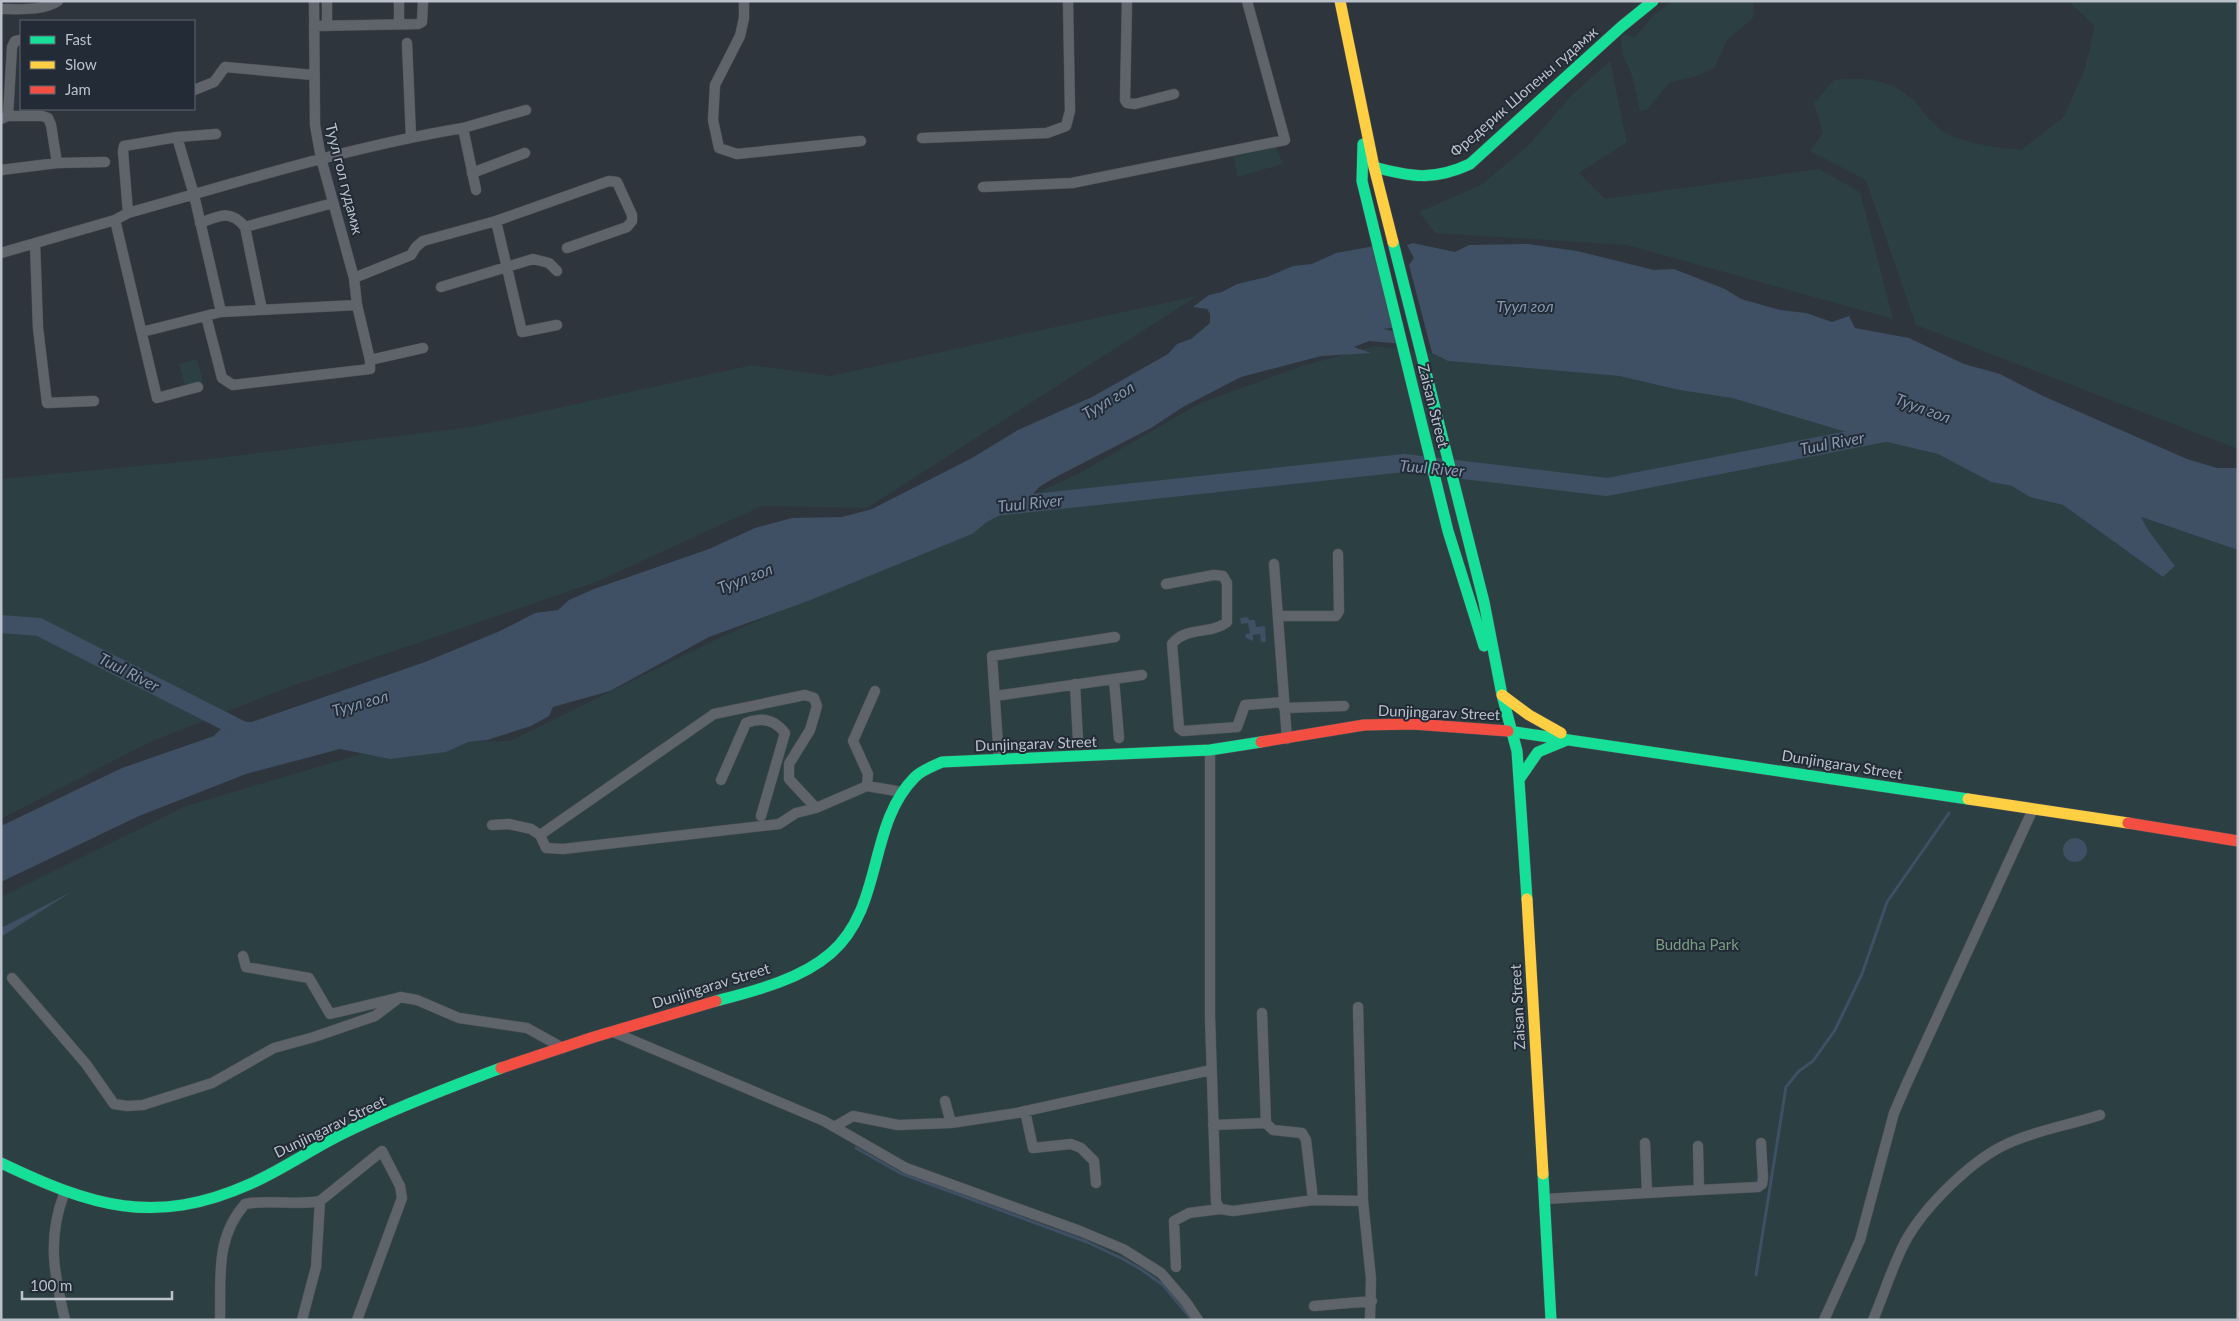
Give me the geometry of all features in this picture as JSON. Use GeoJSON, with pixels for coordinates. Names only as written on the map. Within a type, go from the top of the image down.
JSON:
{"type":"FeatureCollection","features":[{"type":"Feature","properties":{"kind":"main road","name":"Zaisan Street"},"geometry":{"type":"LineString","coordinates":[[1340,1],[1374,167],[1484,602],[1502,695],[1517,751],[1551,1320]]}},
{"type":"Feature","properties":{"kind":"main road","name":"Фредерик Шопены гудамж"},"geometry":{"type":"LineString","coordinates":[[1374,167],[1433,178],[1452,174],[1464,167],[1621,27],[1653,1]]}},
{"type":"Feature","properties":{"kind":"main road","name":"Zaisan Street"},"geometry":{"type":"LineString","coordinates":[[1363,119],[1362,181],[1448,531],[1472,612],[1502,695]]}},
{"type":"Feature","properties":{"kind":"main road"},"geometry":{"type":"LineString","coordinates":[[1502,695],[1529,715],[1572,739]]}},
{"type":"Feature","properties":{"kind":"main road","name":"Dunjingarav Street"},"geometry":{"type":"LineString","coordinates":[[1,1164],[64,1194],[78,1199],[120,1207],[163,1207],[202,1201],[239,1189],[342,1134],[475,1078],[677,1012],[768,987],[830,954],[842,944],[862,910],[888,824],[902,792],[920,771],[942,762],[1210,750],[1364,726],[1413,724],[1511,730],[2033,810],[2184,831],[2238,841]]}},
{"type":"Feature","properties":{"kind":"main road"},"geometry":{"type":"LineString","coordinates":[[1520,778],[1532,758],[1541,749],[1572,739]]}},
{"type":"Feature","properties":{"kind":"street"},"geometry":{"type":"LineString","coordinates":[[1,9],[29,9],[52,5],[58,1]]}},
{"type":"Feature","properties":{"kind":"street","name":"Туул гол гудамж"},"geometry":{"type":"LineString","coordinates":[[314,1],[313,75],[315,124],[321,158],[354,278],[357,305],[370,360]]}},
{"type":"Feature","properties":{"kind":"street"},"geometry":{"type":"LineString","coordinates":[[327,1],[327,26]]}},
{"type":"Feature","properties":{"kind":"street"},"geometry":{"type":"LineString","coordinates":[[399,1],[399,24]]}},
{"type":"Feature","properties":{"kind":"street"},"geometry":{"type":"LineString","coordinates":[[314,26],[422,22],[423,1]]}},
{"type":"Feature","properties":{"kind":"street"},"geometry":{"type":"LineString","coordinates":[[744,1],[744,18],[740,36],[715,86],[713,120],[719,148],[737,154],[861,141]]}},
{"type":"Feature","properties":{"kind":"street"},"geometry":{"type":"LineString","coordinates":[[922,138],[1047,133],[1066,126],[1070,111],[1068,1]]}},
{"type":"Feature","properties":{"kind":"street"},"geometry":{"type":"LineString","coordinates":[[1127,1],[1124,100],[1126,103],[1135,104],[1174,94]]}},
{"type":"Feature","properties":{"kind":"street"},"geometry":{"type":"LineString","coordinates":[[983,187],[1072,183],[1285,140],[1247,1]]}},
{"type":"Feature","properties":{"kind":"street"},"geometry":{"type":"LineString","coordinates":[[20,40],[15,41],[12,47],[5,118],[42,116],[48,118],[51,125],[57,163]]}},
{"type":"Feature","properties":{"kind":"street"},"geometry":{"type":"LineString","coordinates":[[407,43],[411,137]]}},
{"type":"Feature","properties":{"kind":"street"},"geometry":{"type":"LineString","coordinates":[[195,90],[214,82],[224,67],[313,75]]}},
{"type":"Feature","properties":{"kind":"street"},"geometry":{"type":"LineString","coordinates":[[1,253],[116,220],[128,213],[321,158],[411,137],[463,128],[526,110]]}},
{"type":"Feature","properties":{"kind":"street"},"geometry":{"type":"LineString","coordinates":[[463,128],[476,190]]}},
{"type":"Feature","properties":{"kind":"street"},"geometry":{"type":"LineString","coordinates":[[128,213],[122,151],[124,146],[177,137],[216,134]]}},
{"type":"Feature","properties":{"kind":"street"},"geometry":{"type":"LineString","coordinates":[[177,137],[194,195],[221,312]]}},
{"type":"Feature","properties":{"kind":"street"},"geometry":{"type":"LineString","coordinates":[[472,172],[525,153]]}},
{"type":"Feature","properties":{"kind":"street"},"geometry":{"type":"LineString","coordinates":[[1,170],[57,163],[105,162]]}},
{"type":"Feature","properties":{"kind":"street"},"geometry":{"type":"LineString","coordinates":[[354,278],[411,255],[423,241],[496,221],[609,181],[617,182],[632,215],[632,221],[627,227],[567,248]]}},
{"type":"Feature","properties":{"kind":"street"},"geometry":{"type":"LineString","coordinates":[[245,227],[333,203]]}},
{"type":"Feature","properties":{"kind":"street"},"geometry":{"type":"LineString","coordinates":[[200,222],[224,214],[237,218],[245,227],[262,310]]}},
{"type":"Feature","properties":{"kind":"street"},"geometry":{"type":"LineString","coordinates":[[116,220],[157,398],[198,387]]}},
{"type":"Feature","properties":{"kind":"street"},"geometry":{"type":"LineString","coordinates":[[496,221],[522,332],[557,325]]}},
{"type":"Feature","properties":{"kind":"street"},"geometry":{"type":"LineString","coordinates":[[35,243],[38,328],[47,403],[94,401]]}},
{"type":"Feature","properties":{"kind":"street"},"geometry":{"type":"LineString","coordinates":[[441,288],[533,259],[542,259],[549,262],[557,271]]}},
{"type":"Feature","properties":{"kind":"street"},"geometry":{"type":"LineString","coordinates":[[142,332],[221,312],[357,305]]}},
{"type":"Feature","properties":{"kind":"street"},"geometry":{"type":"LineString","coordinates":[[206,316],[222,378],[233,385],[370,369],[370,360],[423,348]]}},
{"type":"Feature","properties":{"kind":"street"},"geometry":{"type":"LineString","coordinates":[[1278,616],[1336,616],[1339,611],[1338,554]]}},
{"type":"Feature","properties":{"kind":"street"},"geometry":{"type":"LineString","coordinates":[[1274,564],[1287,739]]}},
{"type":"Feature","properties":{"kind":"street"},"geometry":{"type":"LineString","coordinates":[[1166,584],[1214,575],[1223,576],[1227,583],[1227,622],[1222,626],[1184,634],[1177,637],[1172,644],[1179,728],[1183,731],[1237,728],[1245,705],[1344,706]]}},
{"type":"Feature","properties":{"kind":"street"},"geometry":{"type":"LineString","coordinates":[[999,760],[992,656],[1115,637]]}},
{"type":"Feature","properties":{"kind":"street"},"geometry":{"type":"LineString","coordinates":[[995,696],[1142,675]]}},
{"type":"Feature","properties":{"kind":"street"},"geometry":{"type":"LineString","coordinates":[[1114,679],[1119,738]]}},
{"type":"Feature","properties":{"kind":"street"},"geometry":{"type":"LineString","coordinates":[[1075,684],[1078,741]]}},
{"type":"Feature","properties":{"kind":"street"},"geometry":{"type":"LineString","coordinates":[[867,786],[868,774],[853,741],[875,691]]}},
{"type":"Feature","properties":{"kind":"street"},"geometry":{"type":"LineString","coordinates":[[540,835],[714,714],[805,695],[814,698],[817,706],[810,730],[790,764],[790,779],[816,808]]}},
{"type":"Feature","properties":{"kind":"street"},"geometry":{"type":"LineString","coordinates":[[721,780],[746,723],[765,719],[778,724],[785,733],[762,816]]}},
{"type":"Feature","properties":{"kind":"street"},"geometry":{"type":"LineString","coordinates":[[1210,750],[1211,1070],[1216,1202],[1220,1210]]}},
{"type":"Feature","properties":{"kind":"street"},"geometry":{"type":"LineString","coordinates":[[492,825],[522,825],[540,835],[548,849],[589,846],[779,824],[796,813],[816,808],[867,786],[902,792]]}},
{"type":"Feature","properties":{"kind":"street"},"geometry":{"type":"LineString","coordinates":[[1824,1320],[1860,1240],[1894,1113],[1906,1083],[2033,810]]}},
{"type":"Feature","properties":{"kind":"street"},"geometry":{"type":"LineString","coordinates":[[243,956],[246,968],[309,978],[330,1014],[400,997],[417,1000],[459,1018],[527,1028],[563,1048]]}},
{"type":"Feature","properties":{"kind":"street"},"geometry":{"type":"LineString","coordinates":[[12,978],[86,1064],[114,1104],[128,1106],[143,1105],[212,1083],[274,1048],[376,1016],[400,997]]}},
{"type":"Feature","properties":{"kind":"street"},"geometry":{"type":"LineString","coordinates":[[1358,1007],[1363,1201],[1372,1301],[1370,1320]]}},
{"type":"Feature","properties":{"kind":"street"},"geometry":{"type":"LineString","coordinates":[[1262,1013],[1266,1123],[1273,1130],[1302,1133],[1304,1136],[1313,1200]]}},
{"type":"Feature","properties":{"kind":"street"},"geometry":{"type":"LineString","coordinates":[[613,1032],[834,1127],[906,1168],[1080,1231],[1123,1249],[1161,1273],[1186,1302],[1198,1320]]}},
{"type":"Feature","properties":{"kind":"street"},"geometry":{"type":"LineString","coordinates":[[834,1127],[849,1117],[856,1116],[898,1125],[951,1123],[1025,1111],[1211,1070]]}},
{"type":"Feature","properties":{"kind":"street"},"geometry":{"type":"LineString","coordinates":[[945,1102],[951,1123]]}},
{"type":"Feature","properties":{"kind":"street"},"geometry":{"type":"LineString","coordinates":[[1025,1111],[1033,1148],[1071,1144],[1081,1148],[1094,1161],[1096,1183]]}},
{"type":"Feature","properties":{"kind":"street"},"geometry":{"type":"LineString","coordinates":[[1873,1320],[1906,1240],[1933,1205],[1972,1167],[2006,1144],[2022,1137],[2100,1116]]}},
{"type":"Feature","properties":{"kind":"street"},"geometry":{"type":"LineString","coordinates":[[1213,1125],[1266,1123]]}},
{"type":"Feature","properties":{"kind":"street"},"geometry":{"type":"LineString","coordinates":[[1645,1143],[1647,1193]]}},
{"type":"Feature","properties":{"kind":"street"},"geometry":{"type":"LineString","coordinates":[[1545,1199],[1758,1187],[1762,1184],[1763,1178],[1761,1143]]}},
{"type":"Feature","properties":{"kind":"street"},"geometry":{"type":"LineString","coordinates":[[1698,1146],[1699,1190]]}},
{"type":"Feature","properties":{"kind":"street"},"geometry":{"type":"LineString","coordinates":[[220,1320],[222,1248],[230,1226],[245,1204],[255,1202],[308,1203],[320,1201],[382,1151],[400,1186],[402,1198],[358,1320]]}},
{"type":"Feature","properties":{"kind":"street"},"geometry":{"type":"LineString","coordinates":[[239,1189],[245,1204]]}},
{"type":"Feature","properties":{"kind":"street"},"geometry":{"type":"LineString","coordinates":[[64,1194],[56,1216],[54,1231],[56,1280],[65,1320]]}},
{"type":"Feature","properties":{"kind":"street"},"geometry":{"type":"LineString","coordinates":[[1176,1267],[1174,1221],[1189,1213],[1220,1210],[1234,1212],[1313,1200],[1363,1201]]}},
{"type":"Feature","properties":{"kind":"street"},"geometry":{"type":"LineString","coordinates":[[302,1320],[316,1267],[320,1201]]}},
{"type":"Feature","properties":{"kind":"street"},"geometry":{"type":"LineString","coordinates":[[1314,1306],[1372,1301]]}},
{"type":"Feature","properties":{"kind":"green space"},"geometry":{"type":"Polygon","coordinates":[[[1672,1],[1754,1],[1753,18],[1727,40],[1715,67],[1695,77],[1670,82],[1647,110],[1640,111],[1633,78],[1623,56],[1620,37],[1624,34],[1635,37],[1654,15],[1672,1]]]}},
{"type":"Feature","properties":{"kind":"green space"},"geometry":{"type":"Polygon","coordinates":[[[2068,1],[2238,1],[2238,449],[1916,325],[1866,180],[1810,151],[1823,133],[1814,103],[1834,80],[1854,79],[1885,83],[1903,92],[1915,102],[1938,128],[1949,135],[1980,144],[2021,150],[2064,117],[2085,68],[2095,26],[2068,1]]]}},
{"type":"Feature","properties":{"kind":"green space"},"geometry":{"type":"Polygon","coordinates":[[[1610,61],[1627,142],[1579,173],[1605,199],[1819,169],[1860,192],[1893,319],[1627,245],[1435,233],[1419,212],[1481,185],[1529,145],[1570,97],[1610,61]]]}},
{"type":"Feature","properties":{"kind":"green space"},"geometry":{"type":"Polygon","coordinates":[[[1276,147],[1283,164],[1237,177],[1234,157],[1276,147]]]}},
{"type":"Feature","properties":{"kind":"green space"},"geometry":{"type":"Polygon","coordinates":[[[1197,296],[867,508],[762,506],[596,582],[289,687],[150,742],[1,819],[1,479],[201,460],[472,427],[752,365],[831,376],[1197,296]]]}},
{"type":"Feature","properties":{"kind":"green space","name":"Buddha Park"},"geometry":{"type":"Polygon","coordinates":[[[1375,346],[1432,353],[1448,361],[1619,376],[1679,390],[1732,398],[1833,428],[1938,454],[1991,482],[2012,486],[2040,499],[2063,505],[2163,577],[2175,566],[2140,517],[2238,550],[2238,1320],[1,1320],[1,897],[186,806],[402,742],[510,741],[715,640],[1078,474],[1200,403],[1302,366],[1375,346]]]}},
{"type":"Feature","properties":{"kind":"green space"},"geometry":{"type":"Polygon","coordinates":[[[197,359],[203,381],[185,386],[179,364],[197,359]]]}},
{"type":"Feature","properties":{"kind":"water","name":"Туул гол"},"geometry":{"type":"Polygon","coordinates":[[[1413,243],[1455,252],[1469,245],[1528,244],[1577,251],[1654,270],[1674,269],[1725,289],[1741,299],[1780,310],[1806,313],[1832,322],[1849,316],[1855,328],[1909,338],[1964,364],[2000,374],[2043,396],[2187,459],[2217,468],[2238,468],[2238,550],[2141,517],[2148,530],[2175,566],[2163,577],[2063,505],[2030,497],[2012,486],[1991,482],[1938,454],[1853,434],[1732,398],[1679,390],[1619,376],[1448,361],[1432,353],[1409,265],[1414,258],[1407,245],[1413,243]]]}},
{"type":"Feature","properties":{"kind":"water","name":"Туул гол"},"geometry":{"type":"Polygon","coordinates":[[[1380,245],[1400,327],[1383,329],[1402,333],[1404,344],[1369,341],[1354,347],[1371,353],[1321,356],[1241,377],[1183,407],[1151,428],[1054,478],[1039,487],[1029,499],[987,522],[972,534],[808,601],[709,637],[610,691],[553,707],[549,716],[531,726],[487,740],[468,742],[446,752],[390,759],[340,749],[246,774],[139,816],[1,882],[1,826],[122,768],[214,736],[231,723],[252,722],[425,662],[500,631],[535,613],[558,610],[569,600],[594,589],[709,549],[755,528],[792,518],[842,517],[872,509],[972,458],[1018,430],[1092,397],[1168,354],[1177,344],[1191,339],[1210,323],[1210,314],[1207,309],[1193,307],[1209,295],[1222,292],[1237,284],[1267,277],[1293,266],[1312,264],[1336,253],[1380,245]]]}},
{"type":"Feature","properties":{"kind":"water"},"geometry":{"type":"Polygon","coordinates":[[[1248,617],[1249,620],[1255,620],[1256,627],[1265,626],[1266,642],[1261,642],[1260,634],[1253,635],[1253,641],[1246,638],[1245,634],[1250,633],[1248,623],[1241,624],[1240,618],[1248,617]]]}},
{"type":"Feature","properties":{"kind":"water"},"geometry":{"type":"Polygon","coordinates":[[[2075,838],[2083,842],[2087,850],[2083,858],[2075,862],[2067,858],[2063,850],[2067,842],[2075,838]]]}},
{"type":"Feature","properties":{"kind":"water"},"geometry":{"type":"Polygon","coordinates":[[[71,892],[1,937],[1,928],[71,892]]]}},
{"type":"Feature","properties":{"kind":"waterway","name":"Tuul River"},"geometry":{"type":"LineString","coordinates":[[995,507],[1404,463],[1607,487],[1890,432]]}},
{"type":"Feature","properties":{"kind":"waterway","name":"Tuul River"},"geometry":{"type":"LineString","coordinates":[[1,624],[39,627],[252,735]]}},
{"type":"Feature","properties":{"kind":"waterway"},"geometry":{"type":"LineString","coordinates":[[1756,1275],[1786,1087],[1799,1071],[1813,1061],[1835,1030],[1862,974],[1887,902],[1949,813]]}},
{"type":"Feature","properties":{"kind":"waterway"},"geometry":{"type":"LineString","coordinates":[[856,1148],[900,1173],[1087,1242],[1123,1259],[1163,1285],[1192,1320]]}},
{"type":"Feature","properties":{"kind":"traffic: fast"},"geometry":{"type":"LineString","coordinates":[[1374,167],[1422,176],[1445,173],[1470,164],[1621,27],[1653,1]]}},
{"type":"Feature","properties":{"kind":"traffic: fast"},"geometry":{"type":"LineString","coordinates":[[1363,144],[1362,181],[1448,531],[1484,646]]}},
{"type":"Feature","properties":{"kind":"traffic: fast"},"geometry":{"type":"LineString","coordinates":[[1393,242],[1484,602],[1502,695],[1517,751],[1527,899]]}},
{"type":"Feature","properties":{"kind":"traffic: fast"},"geometry":{"type":"LineString","coordinates":[[1508,731],[1968,799]]}},
{"type":"Feature","properties":{"kind":"traffic: fast"},"geometry":{"type":"LineString","coordinates":[[1520,778],[1538,752],[1567,740]]}},
{"type":"Feature","properties":{"kind":"traffic: fast"},"geometry":{"type":"LineString","coordinates":[[716,1001],[761,989],[791,977],[819,962],[831,953],[848,934],[860,913],[889,818],[900,796],[915,777],[928,768],[942,762],[1210,750],[1261,742]]}},
{"type":"Feature","properties":{"kind":"traffic: fast"},"geometry":{"type":"LineString","coordinates":[[1,1163],[64,1190],[94,1200],[123,1206],[153,1208],[183,1205],[215,1197],[250,1184],[360,1125],[420,1099],[501,1068]]}},
{"type":"Feature","properties":{"kind":"traffic: fast"},"geometry":{"type":"LineString","coordinates":[[1543,1174],[1551,1320]]}},
{"type":"Feature","properties":{"kind":"traffic: slow"},"geometry":{"type":"LineString","coordinates":[[1340,1],[1374,167],[1393,242]]}},
{"type":"Feature","properties":{"kind":"traffic: slow"},"geometry":{"type":"LineString","coordinates":[[1502,695],[1529,715],[1561,733]]}},
{"type":"Feature","properties":{"kind":"traffic: slow"},"geometry":{"type":"LineString","coordinates":[[1968,799],[2128,823]]}},
{"type":"Feature","properties":{"kind":"traffic: slow"},"geometry":{"type":"LineString","coordinates":[[1527,899],[1543,1174]]}},
{"type":"Feature","properties":{"kind":"traffic: jam"},"geometry":{"type":"LineString","coordinates":[[1261,742],[1364,725],[1413,724],[1508,731]]}},
{"type":"Feature","properties":{"kind":"traffic: jam"},"geometry":{"type":"LineString","coordinates":[[2128,823],[2238,841]]}},
{"type":"Feature","properties":{"kind":"traffic: jam"},"geometry":{"type":"LineString","coordinates":[[501,1068],[594,1037],[716,1001]]}}]}
